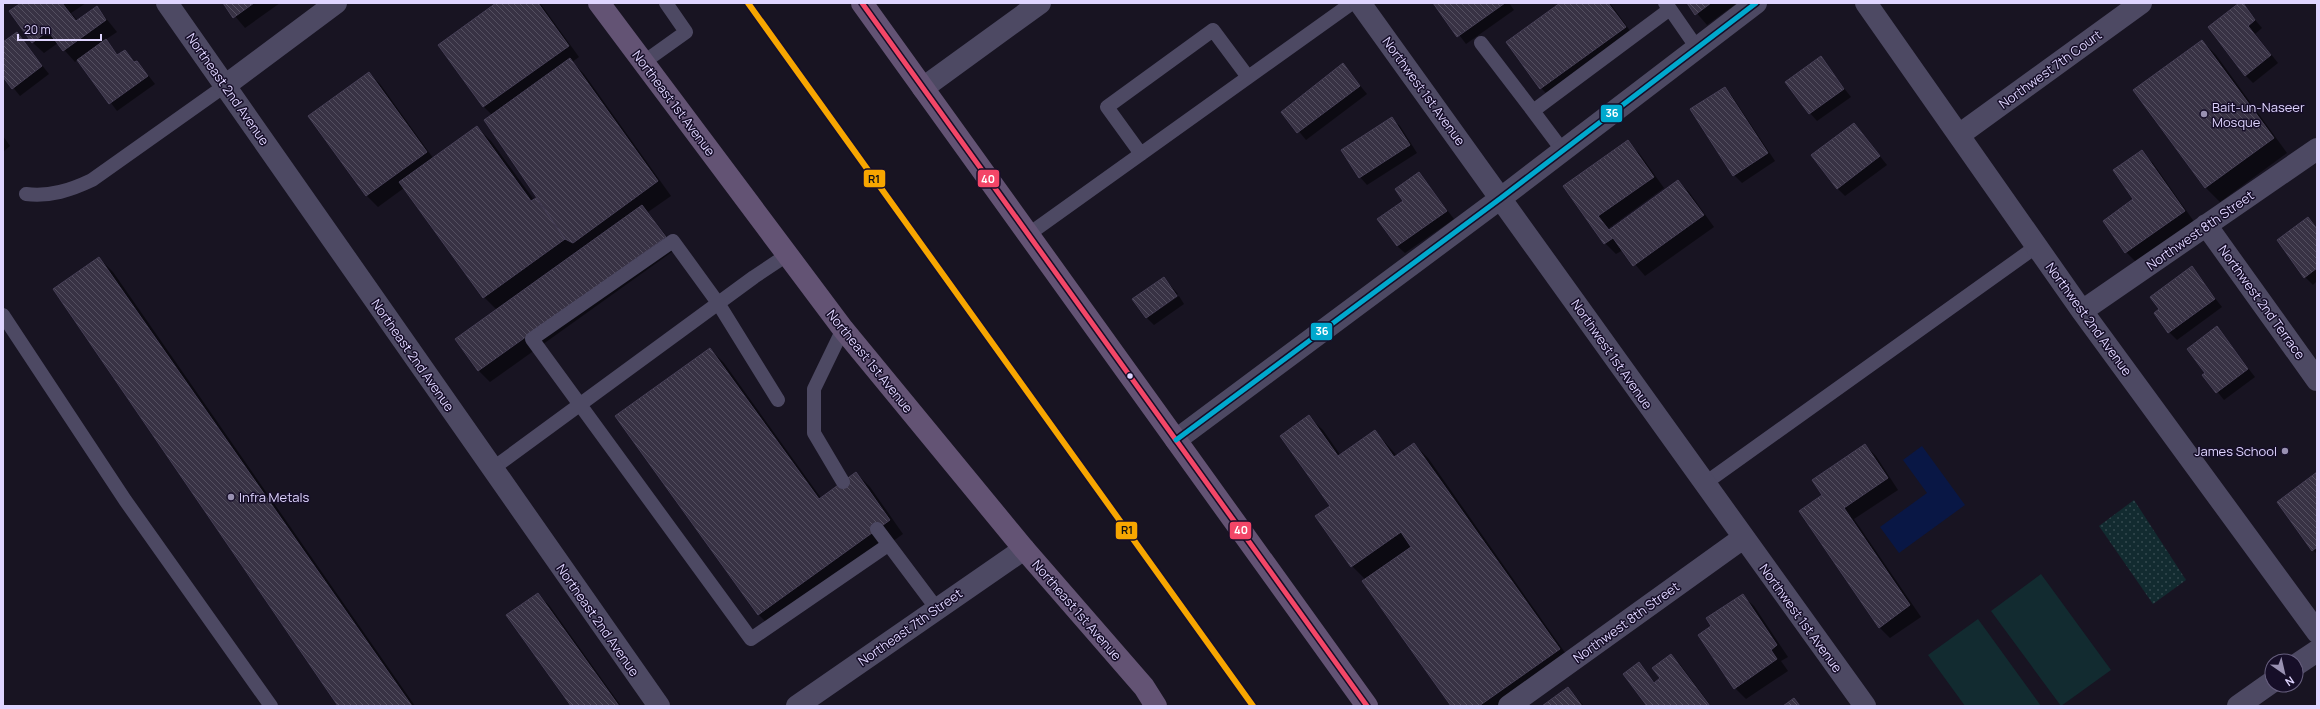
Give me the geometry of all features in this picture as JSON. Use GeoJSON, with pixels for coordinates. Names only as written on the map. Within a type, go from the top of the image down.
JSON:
{"type":"FeatureCollection","features":[{"type":"Feature","properties":{"kind":"main road","name":"Northeast 1st Avenue"},"geometry":{"type":"LineString","coordinates":[[600,3],[843,329],[1024,549],[1144,687],[1156,706]]}},
{"type":"Feature","properties":{"kind":"main road"},"geometry":{"type":"LineString","coordinates":[[862,3],[1367,706]]}},
{"type":"Feature","properties":{"kind":"street","name":"Northeast 2nd Avenue"},"geometry":{"type":"LineString","coordinates":[[167,3],[226,85],[492,469],[659,706]]}},
{"type":"Feature","properties":{"kind":"street"},"geometry":{"type":"LineString","coordinates":[[226,85],[336,3]]}},
{"type":"Feature","properties":{"kind":"street"},"geometry":{"type":"LineString","coordinates":[[923,88],[1040,3]]}},
{"type":"Feature","properties":{"kind":"street","name":"Northwest 1st Avenue"},"geometry":{"type":"LineString","coordinates":[[1360,3],[1501,198],[1704,484],[1865,706]]}},
{"type":"Feature","properties":{"kind":"street"},"geometry":{"type":"LineString","coordinates":[[1176,440],[1501,198],[1756,3]]}},
{"type":"Feature","properties":{"kind":"street","name":"Northwest 2nd Avenue"},"geometry":{"type":"LineString","coordinates":[[1866,3],[2082,311],[2317,632]]}},
{"type":"Feature","properties":{"kind":"street","name":"Northwest 7th Court"},"geometry":{"type":"LineString","coordinates":[[1959,135],[2141,3]]}},
{"type":"Feature","properties":{"kind":"street","name":"Northwest 8th Street"},"geometry":{"type":"LineString","coordinates":[[2082,311],[2317,149]]}},
{"type":"Feature","properties":{"kind":"street","name":"Northwest 2nd Terrace"},"geometry":{"type":"LineString","coordinates":[[2206,225],[2317,380]]}},
{"type":"Feature","properties":{"kind":"street","name":"Northwest 8th Street"},"geometry":{"type":"LineString","coordinates":[[1509,706],[1743,538]]}},
{"type":"Feature","properties":{"kind":"street","name":"Northeast 7th Street"},"geometry":{"type":"LineString","coordinates":[[797,706],[1024,549]]}},
{"type":"Feature","properties":{"kind":"street"},"geometry":{"type":"LineString","coordinates":[[2304,660],[2317,651]]}},
{"type":"Feature","properties":{"kind":"street"},"geometry":{"type":"LineString","coordinates":[[2238,706],[2264,688]]}},
{"type":"Feature","properties":{"kind":"lane"},"geometry":{"type":"LineString","coordinates":[[644,62],[686,32],[666,3]]}},
{"type":"Feature","properties":{"kind":"lane"},"geometry":{"type":"LineString","coordinates":[[1029,234],[1352,3]]}},
{"type":"Feature","properties":{"kind":"lane"},"geometry":{"type":"LineString","coordinates":[[1533,111],[1667,6],[1697,48]]}},
{"type":"Feature","properties":{"kind":"lane"},"geometry":{"type":"LineString","coordinates":[[1140,154],[1107,107],[1213,30],[1248,77]]}},
{"type":"Feature","properties":{"kind":"lane"},"geometry":{"type":"LineString","coordinates":[[1481,42],[1563,151]]}},
{"type":"Feature","properties":{"kind":"lane"},"geometry":{"type":"LineString","coordinates":[[26,194],[51,194],[70,190],[92,180],[226,85]]}},
{"type":"Feature","properties":{"kind":"lane"},"geometry":{"type":"LineString","coordinates":[[778,400],[718,304],[673,241],[532,339],[751,639],[888,545]]}},
{"type":"Feature","properties":{"kind":"lane"},"geometry":{"type":"LineString","coordinates":[[1704,484],[2037,246]]}},
{"type":"Feature","properties":{"kind":"lane"},"geometry":{"type":"LineString","coordinates":[[492,469],[579,403],[787,255]]}},
{"type":"Feature","properties":{"kind":"lane"},"geometry":{"type":"LineString","coordinates":[[3,315],[124,500],[271,706]]}},
{"type":"Feature","properties":{"kind":"lane"},"geometry":{"type":"LineString","coordinates":[[843,329],[814,388],[814,433],[843,482]]}},
{"type":"Feature","properties":{"kind":"lane"},"geometry":{"type":"LineString","coordinates":[[877,529],[937,609]]}},
{"type":"Feature","properties":{"kind":"green space"},"geometry":{"type":"Polygon","coordinates":[[[2134,500],[2186,580],[2153,604],[2099,526],[2134,500]]]}},
{"type":"Feature","properties":{"kind":"green space"},"geometry":{"type":"Polygon","coordinates":[[[2041,574],[2111,670],[2061,706],[1991,611],[2041,574]]]}},
{"type":"Feature","properties":{"kind":"green space"},"geometry":{"type":"Polygon","coordinates":[[[1978,619],[2041,706],[1965,706],[1928,655],[1978,619]]]}},
{"type":"Feature","properties":{"kind":"water"},"geometry":{"type":"Polygon","coordinates":[[[1922,446],[1965,505],[1899,553],[1880,527],[1927,493],[1903,460],[1922,446]]]}},
{"type":"Feature","properties":{"kind":"building"},"geometry":{"type":"Polygon","coordinates":[[[21,3],[62,3],[76,21],[97,6],[106,20],[63,51],[48,31],[32,43],[9,11],[21,3]]]}},
{"type":"Feature","properties":{"kind":"building"},"geometry":{"type":"Polygon","coordinates":[[[223,3],[254,3],[233,18],[223,3]]]}},
{"type":"Feature","properties":{"kind":"building"},"geometry":{"type":"Polygon","coordinates":[[[496,3],[538,3],[569,46],[483,107],[438,45],[496,3]]]}},
{"type":"Feature","properties":{"kind":"building"},"geometry":{"type":"Polygon","coordinates":[[[1433,3],[1505,3],[1457,37],[1433,3]]]}},
{"type":"Feature","properties":{"kind":"building"},"geometry":{"type":"Polygon","coordinates":[[[1560,3],[1608,3],[1626,27],[1540,89],[1506,42],[1560,3]]]}},
{"type":"Feature","properties":{"kind":"building"},"geometry":{"type":"Polygon","coordinates":[[[1687,3],[1711,3],[1695,15],[1687,3]]]}},
{"type":"Feature","properties":{"kind":"building"},"geometry":{"type":"Polygon","coordinates":[[[2239,3],[2243,3],[2255,20],[2248,26],[2271,55],[2245,76],[2208,27],[2239,3]]]}},
{"type":"Feature","properties":{"kind":"building"},"geometry":{"type":"Polygon","coordinates":[[[17,32],[42,66],[12,89],[3,77],[3,42],[17,32]]]}},
{"type":"Feature","properties":{"kind":"building"},"geometry":{"type":"Polygon","coordinates":[[[106,39],[117,55],[125,50],[134,62],[137,61],[148,76],[109,104],[77,60],[106,39]]]}},
{"type":"Feature","properties":{"kind":"building","name":"Bait-un-Naseer Mosque"},"geometry":{"type":"Polygon","coordinates":[[[2202,40],[2274,138],[2205,188],[2133,90],[2202,40]]]}},
{"type":"Feature","properties":{"kind":"building"},"geometry":{"type":"Polygon","coordinates":[[[1821,56],[1844,89],[1809,114],[1785,82],[1821,56]]]}},
{"type":"Feature","properties":{"kind":"building"},"geometry":{"type":"Polygon","coordinates":[[[570,58],[658,181],[573,243],[565,239],[484,120],[570,58]]]}},
{"type":"Feature","properties":{"kind":"building"},"geometry":{"type":"Polygon","coordinates":[[[1343,63],[1360,86],[1297,133],[1281,112],[1343,63]]]}},
{"type":"Feature","properties":{"kind":"building"},"geometry":{"type":"Polygon","coordinates":[[[369,72],[427,152],[366,196],[308,116],[369,72]]]}},
{"type":"Feature","properties":{"kind":"building"},"geometry":{"type":"Polygon","coordinates":[[[1725,87],[1768,153],[1733,176],[1690,109],[1725,87]]]}},
{"type":"Feature","properties":{"kind":"building"},"geometry":{"type":"Polygon","coordinates":[[[1392,117],[1410,145],[1359,178],[1341,150],[1392,117]]]}},
{"type":"Feature","properties":{"kind":"building"},"geometry":{"type":"Polygon","coordinates":[[[1854,123],[1880,156],[1837,189],[1811,155],[1854,123]]]}},
{"type":"Feature","properties":{"kind":"building"},"geometry":{"type":"Polygon","coordinates":[[[477,126],[531,201],[536,198],[565,239],[483,298],[399,182],[477,126]]]}},
{"type":"Feature","properties":{"kind":"building"},"geometry":{"type":"Polygon","coordinates":[[[1628,140],[1654,177],[1598,216],[1609,230],[1678,180],[1704,215],[1633,266],[1613,238],[1604,244],[1563,186],[1628,140]]]}},
{"type":"Feature","properties":{"kind":"building"},"geometry":{"type":"Polygon","coordinates":[[[2142,150],[2185,211],[2125,253],[2103,221],[2133,199],[2113,170],[2142,150]]]}},
{"type":"Feature","properties":{"kind":"building"},"geometry":{"type":"Polygon","coordinates":[[[1419,172],[1447,211],[1397,246],[1377,219],[1403,201],[1395,189],[1419,172]]]}},
{"type":"Feature","properties":{"kind":"building"},"geometry":{"type":"Polygon","coordinates":[[[642,205],[666,237],[478,371],[455,339],[642,205]]]}},
{"type":"Feature","properties":{"kind":"building"},"geometry":{"type":"Polygon","coordinates":[[[2308,217],[2317,229],[2317,268],[2304,278],[2277,240],[2308,217]]]}},
{"type":"Feature","properties":{"kind":"building","name":"Infra Metals"},"geometry":{"type":"Polygon","coordinates":[[[99,257],[412,706],[338,706],[53,289],[99,257]]]}},
{"type":"Feature","properties":{"kind":"building"},"geometry":{"type":"Polygon","coordinates":[[[2192,266],[2215,299],[2168,333],[2154,313],[2159,309],[2150,297],[2192,266]]]}},
{"type":"Feature","properties":{"kind":"building"},"geometry":{"type":"Polygon","coordinates":[[[1164,277],[1177,296],[1146,318],[1132,299],[1164,277]]]}},
{"type":"Feature","properties":{"kind":"building"},"geometry":{"type":"Polygon","coordinates":[[[2217,326],[2248,369],[2216,393],[2202,375],[2205,373],[2187,349],[2217,326]]]}},
{"type":"Feature","properties":{"kind":"building"},"geometry":{"type":"Polygon","coordinates":[[[710,348],[819,499],[856,472],[890,520],[758,615],[615,416],[710,348]]]}},
{"type":"Feature","properties":{"kind":"building"},"geometry":{"type":"Polygon","coordinates":[[[1309,415],[1338,456],[1375,430],[1394,457],[1414,443],[1560,649],[1479,706],[1451,706],[1362,581],[1411,547],[1401,532],[1351,567],[1315,516],[1330,506],[1280,436],[1309,415]]]}},
{"type":"Feature","properties":{"kind":"building"},"geometry":{"type":"Polygon","coordinates":[[[1865,444],[1888,478],[1844,508],[1910,605],[1879,628],[1799,511],[1822,495],[1812,480],[1865,444]]]}},
{"type":"Feature","properties":{"kind":"building"},"geometry":{"type":"Polygon","coordinates":[[[2317,472],[2317,547],[2312,551],[2277,502],[2317,472]]]}},
{"type":"Feature","properties":{"kind":"building"},"geometry":{"type":"Polygon","coordinates":[[[538,593],[619,706],[571,706],[506,615],[538,593]]]}},
{"type":"Feature","properties":{"kind":"building"},"geometry":{"type":"Polygon","coordinates":[[[1743,594],[1777,645],[1771,650],[1777,659],[1734,689],[1698,635],[1711,626],[1706,618],[1743,594]]]}},
{"type":"Feature","properties":{"kind":"building"},"geometry":{"type":"Polygon","coordinates":[[[1671,654],[1710,706],[1647,706],[1623,674],[1639,662],[1654,683],[1660,678],[1652,668],[1671,654]]]}},
{"type":"Feature","properties":{"kind":"building"},"geometry":{"type":"Polygon","coordinates":[[[1568,687],[1582,706],[1542,706],[1568,687]]]}},
{"type":"Feature","properties":{"kind":"building"},"geometry":{"type":"Polygon","coordinates":[[[1794,698],[1800,706],[1783,706],[1794,698]]]}},
{"type":"Feature","properties":{"kind":"transit line","name":"R1"},"geometry":{"type":"LineString","coordinates":[[748,3],[1253,706]]}},
{"type":"Feature","properties":{"kind":"transit line","name":"40"},"geometry":{"type":"LineString","coordinates":[[862,3],[1367,706]]}},
{"type":"Feature","properties":{"kind":"transit line","name":"36"},"geometry":{"type":"LineString","coordinates":[[1176,440],[1501,198],[1756,3]]}},
{"type":"Feature","properties":{"kind":"place","name":"Bait-un-Naseer Mosque"},"geometry":{"type":"Point","coordinates":[2204,114]}},
{"type":"Feature","properties":{"kind":"place","name":"James School"},"geometry":{"type":"Point","coordinates":[2285,451]}},
{"type":"Feature","properties":{"kind":"place","name":"Infra Metals"},"geometry":{"type":"Point","coordinates":[231,497]}}]}
